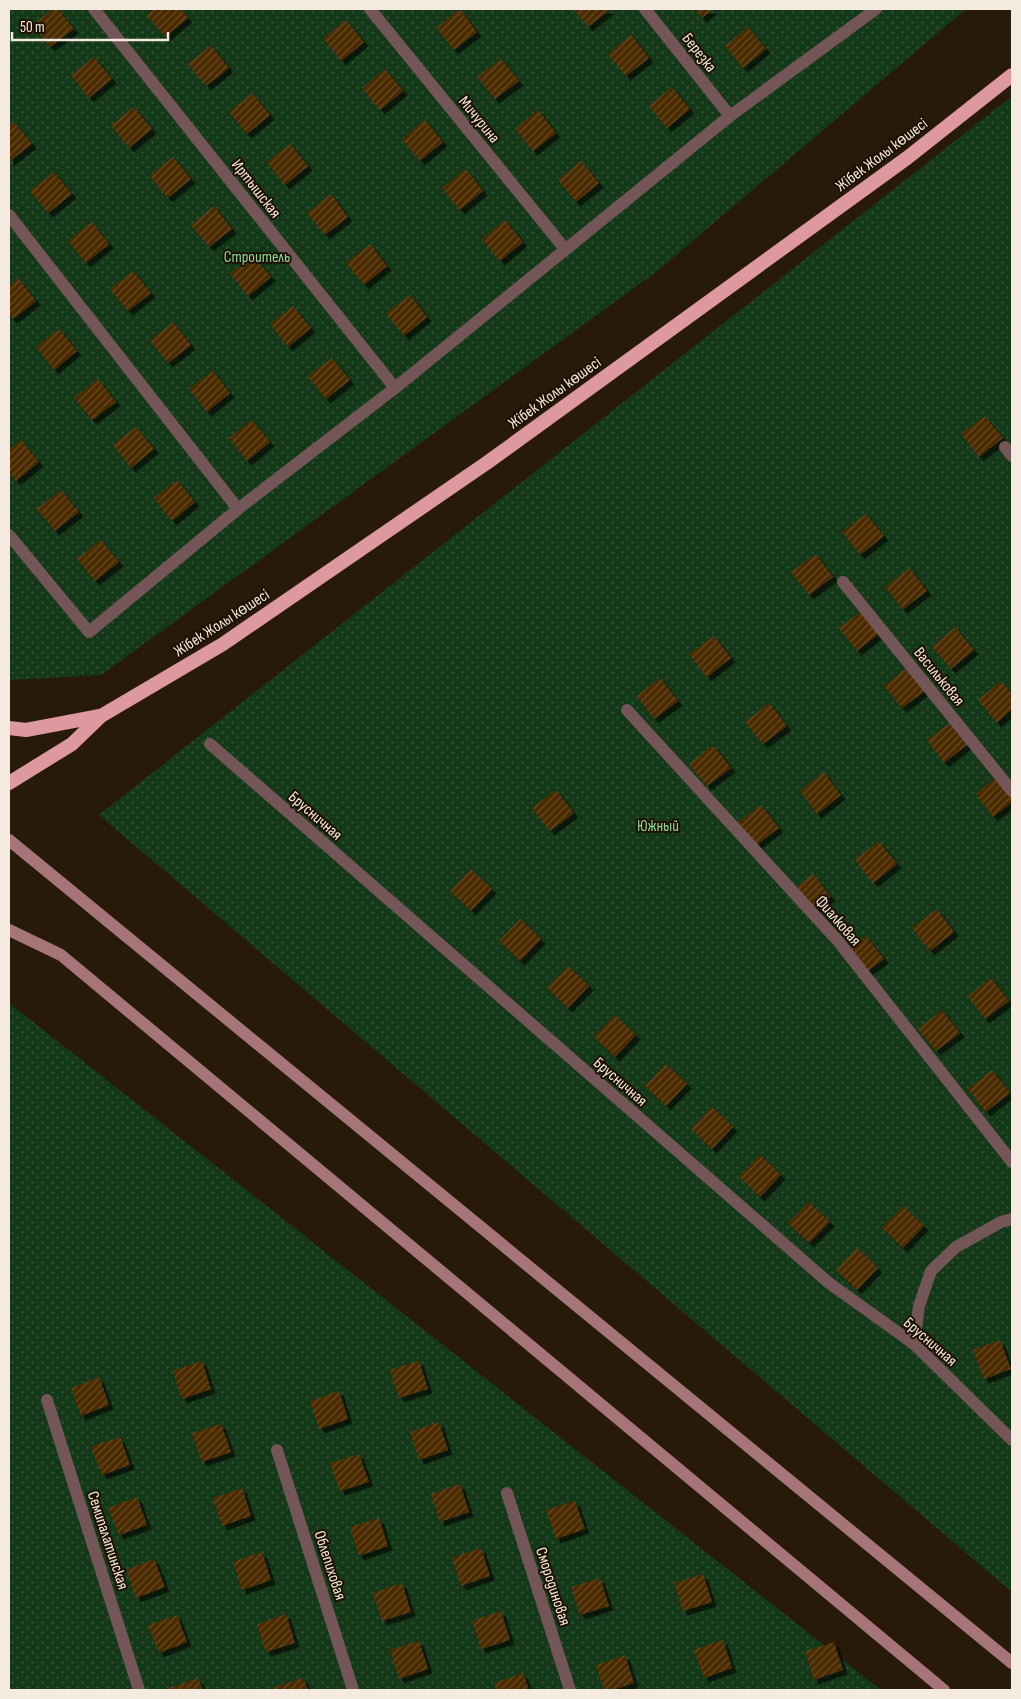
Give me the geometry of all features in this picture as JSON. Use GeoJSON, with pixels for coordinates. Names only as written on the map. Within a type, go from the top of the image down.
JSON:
{"type":"FeatureCollection","features":[{"type":"Feature","properties":{"kind":"highway","name":"Жібек Жолы көшесі"},"geometry":{"type":"LineString","coordinates":[[9,783],[72,744],[101,716],[223,644],[488,462],[907,158],[1012,75]]}},
{"type":"Feature","properties":{"kind":"highway","name":"Жібек Жолы көшесі"},"geometry":{"type":"LineString","coordinates":[[9,728],[26,730],[101,716]]}},
{"type":"Feature","properties":{"kind":"main road"},"geometry":{"type":"LineString","coordinates":[[9,840],[1012,1663]]}},
{"type":"Feature","properties":{"kind":"main road"},"geometry":{"type":"LineString","coordinates":[[9,930],[61,955],[944,1690]]}},
{"type":"Feature","properties":{"kind":"street","name":"Иртышская"},"geometry":{"type":"LineString","coordinates":[[94,9],[395,388]]}},
{"type":"Feature","properties":{"kind":"street","name":"Мичурина"},"geometry":{"type":"LineString","coordinates":[[370,9],[565,249]]}},
{"type":"Feature","properties":{"kind":"street","name":"Березка"},"geometry":{"type":"LineString","coordinates":[[645,9],[730,116]]}},
{"type":"Feature","properties":{"kind":"street"},"geometry":{"type":"LineString","coordinates":[[9,534],[89,632],[238,509],[395,388],[730,116],[876,9]]}},
{"type":"Feature","properties":{"kind":"street"},"geometry":{"type":"LineString","coordinates":[[9,214],[238,509]]}},
{"type":"Feature","properties":{"kind":"street","name":"Васильковая"},"geometry":{"type":"LineString","coordinates":[[843,582],[1012,791]]}},
{"type":"Feature","properties":{"kind":"street","name":"Фиалковая"},"geometry":{"type":"LineString","coordinates":[[627,710],[838,941],[1012,1162]]}},
{"type":"Feature","properties":{"kind":"street","name":"Брусничная"},"geometry":{"type":"LineString","coordinates":[[210,744],[829,1283],[914,1344],[1012,1440]]}},
{"type":"Feature","properties":{"kind":"street"},"geometry":{"type":"LineString","coordinates":[[914,1344],[919,1306],[931,1271],[956,1247],[1001,1222],[1012,1218]]}},
{"type":"Feature","properties":{"kind":"street","name":"Семипалатинская"},"geometry":{"type":"LineString","coordinates":[[47,1400],[139,1690]]}},
{"type":"Feature","properties":{"kind":"street","name":"Облепиховая"},"geometry":{"type":"LineString","coordinates":[[277,1450],[354,1690]]}},
{"type":"Feature","properties":{"kind":"street","name":"Смородиновая"},"geometry":{"type":"LineString","coordinates":[[507,1492],[570,1690]]}},
{"type":"Feature","properties":{"kind":"green space","name":"Строитель"},"geometry":{"type":"Polygon","coordinates":[[[9,9],[966,9],[656,272],[101,675],[9,680],[9,9]]]}},
{"type":"Feature","properties":{"kind":"green space","name":"Южный"},"geometry":{"type":"Polygon","coordinates":[[[1012,96],[1012,1592],[99,815],[1012,96]]]}},
{"type":"Feature","properties":{"kind":"green space"},"geometry":{"type":"Polygon","coordinates":[[[9,1003],[881,1690],[9,1690],[9,1003]]]}},
{"type":"Feature","properties":{"kind":"building"},"geometry":{"type":"Polygon","coordinates":[[[53,9],[58,9],[74,29],[50,47],[32,25],[53,9]]]}},
{"type":"Feature","properties":{"kind":"building"},"geometry":{"type":"Polygon","coordinates":[[[154,9],[181,9],[188,18],[165,37],[147,15],[154,9]]]}},
{"type":"Feature","properties":{"kind":"building"},"geometry":{"type":"Polygon","coordinates":[[[460,9],[477,32],[454,50],[436,28],[460,9]]]}},
{"type":"Feature","properties":{"kind":"building"},"geometry":{"type":"Polygon","coordinates":[[[573,9],[611,9],[588,27],[573,9]]]}},
{"type":"Feature","properties":{"kind":"building"},"geometry":{"type":"Polygon","coordinates":[[[695,9],[713,9],[702,18],[695,9]]]}},
{"type":"Feature","properties":{"kind":"building"},"geometry":{"type":"Polygon","coordinates":[[[346,20],[364,42],[341,61],[323,38],[346,20]]]}},
{"type":"Feature","properties":{"kind":"building"},"geometry":{"type":"Polygon","coordinates":[[[748,27],[766,49],[743,68],[725,46],[748,27]]]}},
{"type":"Feature","properties":{"kind":"building"},"geometry":{"type":"Polygon","coordinates":[[[631,35],[649,58],[626,76],[608,54],[631,35]]]}},
{"type":"Feature","properties":{"kind":"building"},"geometry":{"type":"Polygon","coordinates":[[[211,45],[229,68],[206,86],[188,64],[211,45]]]}},
{"type":"Feature","properties":{"kind":"building"},"geometry":{"type":"Polygon","coordinates":[[[94,57],[112,79],[89,98],[71,75],[94,57]]]}},
{"type":"Feature","properties":{"kind":"building"},"geometry":{"type":"Polygon","coordinates":[[[501,59],[519,81],[495,99],[477,77],[501,59]]]}},
{"type":"Feature","properties":{"kind":"building"},"geometry":{"type":"Polygon","coordinates":[[[385,69],[403,91],[380,110],[362,88],[385,69]]]}},
{"type":"Feature","properties":{"kind":"building"},"geometry":{"type":"Polygon","coordinates":[[[672,87],[690,109],[667,128],[649,106],[672,87]]]}},
{"type":"Feature","properties":{"kind":"building"},"geometry":{"type":"Polygon","coordinates":[[[252,93],[270,115],[247,134],[229,112],[252,93]]]}},
{"type":"Feature","properties":{"kind":"building"},"geometry":{"type":"Polygon","coordinates":[[[134,107],[152,129],[129,148],[111,125],[134,107]]]}},
{"type":"Feature","properties":{"kind":"building"},"geometry":{"type":"Polygon","coordinates":[[[538,110],[556,133],[533,151],[515,129],[538,110]]]}},
{"type":"Feature","properties":{"kind":"building"},"geometry":{"type":"Polygon","coordinates":[[[425,120],[443,142],[420,161],[402,139],[425,120]]]}},
{"type":"Feature","properties":{"kind":"building"},"geometry":{"type":"Polygon","coordinates":[[[14,122],[32,144],[9,162],[9,126],[14,122]]]}},
{"type":"Feature","properties":{"kind":"building"},"geometry":{"type":"Polygon","coordinates":[[[290,144],[308,166],[285,185],[267,162],[290,144]]]}},
{"type":"Feature","properties":{"kind":"building"},"geometry":{"type":"Polygon","coordinates":[[[173,157],[191,179],[168,198],[150,176],[173,157]]]}},
{"type":"Feature","properties":{"kind":"building"},"geometry":{"type":"Polygon","coordinates":[[[581,161],[599,183],[576,202],[558,180],[581,161]]]}},
{"type":"Feature","properties":{"kind":"building"},"geometry":{"type":"Polygon","coordinates":[[[466,169],[483,191],[460,210],[442,188],[466,169]]]}},
{"type":"Feature","properties":{"kind":"building"},"geometry":{"type":"Polygon","coordinates":[[[54,172],[72,194],[48,213],[30,191],[54,172]]]}},
{"type":"Feature","properties":{"kind":"building"},"geometry":{"type":"Polygon","coordinates":[[[331,194],[348,217],[325,235],[307,213],[331,194]]]}},
{"type":"Feature","properties":{"kind":"building"},"geometry":{"type":"Polygon","coordinates":[[[214,206],[232,229],[209,247],[191,225],[214,206]]]}},
{"type":"Feature","properties":{"kind":"building"},"geometry":{"type":"Polygon","coordinates":[[[505,220],[523,242],[500,261],[482,239],[505,220]]]}},
{"type":"Feature","properties":{"kind":"building"},"geometry":{"type":"Polygon","coordinates":[[[92,222],[109,244],[86,263],[68,241],[92,222]]]}},
{"type":"Feature","properties":{"kind":"building"},"geometry":{"type":"Polygon","coordinates":[[[370,244],[387,266],[364,285],[346,263],[370,244]]]}},
{"type":"Feature","properties":{"kind":"building"},"geometry":{"type":"Polygon","coordinates":[[[253,255],[271,277],[248,296],[230,274],[253,255]]]}},
{"type":"Feature","properties":{"kind":"building"},"geometry":{"type":"Polygon","coordinates":[[[133,271],[151,293],[128,311],[110,289],[133,271]]]}},
{"type":"Feature","properties":{"kind":"building"},"geometry":{"type":"Polygon","coordinates":[[[18,278],[36,301],[13,319],[9,315],[9,286],[18,278]]]}},
{"type":"Feature","properties":{"kind":"building"},"geometry":{"type":"Polygon","coordinates":[[[410,295],[427,317],[404,336],[386,313],[410,295]]]}},
{"type":"Feature","properties":{"kind":"building"},"geometry":{"type":"Polygon","coordinates":[[[293,306],[311,328],[288,347],[270,324],[293,306]]]}},
{"type":"Feature","properties":{"kind":"building"},"geometry":{"type":"Polygon","coordinates":[[[173,322],[191,345],[168,363],[150,341],[173,322]]]}},
{"type":"Feature","properties":{"kind":"building"},"geometry":{"type":"Polygon","coordinates":[[[59,329],[77,351],[54,370],[36,347],[59,329]]]}},
{"type":"Feature","properties":{"kind":"building"},"geometry":{"type":"Polygon","coordinates":[[[332,358],[350,380],[326,399],[308,376],[332,358]]]}},
{"type":"Feature","properties":{"kind":"building"},"geometry":{"type":"Polygon","coordinates":[[[213,371],[230,393],[207,412],[189,389],[213,371]]]}},
{"type":"Feature","properties":{"kind":"building"},"geometry":{"type":"Polygon","coordinates":[[[98,379],[116,402],[92,420],[74,398],[98,379]]]}},
{"type":"Feature","properties":{"kind":"building"},"geometry":{"type":"Polygon","coordinates":[[[985,416],[1003,438],[979,457],[961,434],[985,416]]]}},
{"type":"Feature","properties":{"kind":"building"},"geometry":{"type":"Polygon","coordinates":[[[252,420],[270,442],[247,461],[229,438],[252,420]]]}},
{"type":"Feature","properties":{"kind":"building"},"geometry":{"type":"Polygon","coordinates":[[[136,427],[154,449],[131,468],[113,445],[136,427]]]}},
{"type":"Feature","properties":{"kind":"building"},"geometry":{"type":"Polygon","coordinates":[[[21,440],[39,462],[16,481],[9,472],[9,450],[21,440]]]}},
{"type":"Feature","properties":{"kind":"building"},"geometry":{"type":"Polygon","coordinates":[[[177,480],[195,502],[172,521],[154,498],[177,480]]]}},
{"type":"Feature","properties":{"kind":"building"},"geometry":{"type":"Polygon","coordinates":[[[61,490],[79,512],[55,531],[37,509],[61,490]]]}},
{"type":"Feature","properties":{"kind":"building"},"geometry":{"type":"Polygon","coordinates":[[[866,514],[884,536],[860,555],[842,532],[866,514]]]}},
{"type":"Feature","properties":{"kind":"building"},"geometry":{"type":"Polygon","coordinates":[[[101,540],[119,562],[95,581],[77,559],[101,540]]]}},
{"type":"Feature","properties":{"kind":"building"},"geometry":{"type":"Polygon","coordinates":[[[816,554],[833,577],[809,595],[791,572],[816,554]]]}},
{"type":"Feature","properties":{"kind":"building"},"geometry":{"type":"Polygon","coordinates":[[[910,568],[927,591],[903,609],[885,587],[910,568]]]}},
{"type":"Feature","properties":{"kind":"building"},"geometry":{"type":"Polygon","coordinates":[[[863,610],[881,632],[857,651],[839,628],[863,610]]]}},
{"type":"Feature","properties":{"kind":"building"},"geometry":{"type":"Polygon","coordinates":[[[955,627],[974,650],[951,669],[932,647],[955,627]]]}},
{"type":"Feature","properties":{"kind":"building"},"geometry":{"type":"Polygon","coordinates":[[[714,636],[731,658],[707,677],[689,654],[714,636]]]}},
{"type":"Feature","properties":{"kind":"building"},"geometry":{"type":"Polygon","coordinates":[[[908,667],[926,690],[902,708],[884,686],[908,667]]]}},
{"type":"Feature","properties":{"kind":"building"},"geometry":{"type":"Polygon","coordinates":[[[660,678],[678,701],[654,719],[637,696],[660,678]]]}},
{"type":"Feature","properties":{"kind":"building"},"geometry":{"type":"Polygon","coordinates":[[[1001,681],[1012,694],[1012,709],[997,723],[978,700],[1001,681]]]}},
{"type":"Feature","properties":{"kind":"building"},"geometry":{"type":"Polygon","coordinates":[[[769,703],[787,726],[763,744],[745,722],[769,703]]]}},
{"type":"Feature","properties":{"kind":"building"},"geometry":{"type":"Polygon","coordinates":[[[951,722],[968,744],[944,763],[927,740],[951,722]]]}},
{"type":"Feature","properties":{"kind":"building"},"geometry":{"type":"Polygon","coordinates":[[[713,745],[731,768],[707,786],[689,764],[713,745]]]}},
{"type":"Feature","properties":{"kind":"building"},"geometry":{"type":"Polygon","coordinates":[[[824,772],[841,795],[817,814],[800,791],[824,772]]]}},
{"type":"Feature","properties":{"kind":"building"},"geometry":{"type":"Polygon","coordinates":[[[998,776],[1012,794],[1012,802],[993,817],[976,794],[998,776]]]}},
{"type":"Feature","properties":{"kind":"building"},"geometry":{"type":"Polygon","coordinates":[[[556,790],[574,813],[550,831],[532,808],[556,790]]]}},
{"type":"Feature","properties":{"kind":"building"},"geometry":{"type":"Polygon","coordinates":[[[761,805],[779,828],[755,846],[737,823],[761,805]]]}},
{"type":"Feature","properties":{"kind":"building"},"geometry":{"type":"Polygon","coordinates":[[[879,841],[897,864],[873,883],[855,860],[879,841]]]}},
{"type":"Feature","properties":{"kind":"building"},"geometry":{"type":"Polygon","coordinates":[[[471,869],[492,889],[471,911],[450,891],[471,869]]]}},
{"type":"Feature","properties":{"kind":"building"},"geometry":{"type":"Polygon","coordinates":[[[813,874],[831,897],[807,915],[789,893],[813,874]]]}},
{"type":"Feature","properties":{"kind":"building"},"geometry":{"type":"Polygon","coordinates":[[[937,909],[954,932],[930,951],[912,928],[937,909]]]}},
{"type":"Feature","properties":{"kind":"building"},"geometry":{"type":"Polygon","coordinates":[[[520,919],[541,939],[520,961],[499,941],[520,919]]]}},
{"type":"Feature","properties":{"kind":"building"},"geometry":{"type":"Polygon","coordinates":[[[866,936],[884,959],[860,977],[843,954],[866,936]]]}},
{"type":"Feature","properties":{"kind":"building"},"geometry":{"type":"Polygon","coordinates":[[[568,966],[589,986],[568,1008],[547,988],[568,966]]]}},
{"type":"Feature","properties":{"kind":"building"},"geometry":{"type":"Polygon","coordinates":[[[991,978],[1009,1001],[985,1019],[968,996],[991,978]]]}},
{"type":"Feature","properties":{"kind":"building"},"geometry":{"type":"Polygon","coordinates":[[[942,1010],[960,1033],[936,1051],[918,1029],[942,1010]]]}},
{"type":"Feature","properties":{"kind":"building"},"geometry":{"type":"Polygon","coordinates":[[[615,1015],[636,1035],[615,1057],[594,1037],[615,1015]]]}},
{"type":"Feature","properties":{"kind":"building"},"geometry":{"type":"Polygon","coordinates":[[[666,1064],[687,1084],[666,1106],[645,1086],[666,1064]]]}},
{"type":"Feature","properties":{"kind":"building"},"geometry":{"type":"Polygon","coordinates":[[[992,1070],[1010,1093],[986,1112],[968,1089],[992,1070]]]}},
{"type":"Feature","properties":{"kind":"building"},"geometry":{"type":"Polygon","coordinates":[[[712,1107],[733,1127],[712,1149],[691,1129],[712,1107]]]}},
{"type":"Feature","properties":{"kind":"building"},"geometry":{"type":"Polygon","coordinates":[[[760,1155],[781,1175],[760,1197],[739,1177],[760,1155]]]}},
{"type":"Feature","properties":{"kind":"building"},"geometry":{"type":"Polygon","coordinates":[[[809,1202],[830,1222],[809,1243],[788,1223],[809,1202]]]}},
{"type":"Feature","properties":{"kind":"building"},"geometry":{"type":"Polygon","coordinates":[[[903,1206],[924,1226],[903,1248],[882,1228],[903,1206]]]}},
{"type":"Feature","properties":{"kind":"building"},"geometry":{"type":"Polygon","coordinates":[[[857,1248],[878,1268],[857,1290],[836,1270],[857,1248]]]}},
{"type":"Feature","properties":{"kind":"building"},"geometry":{"type":"Polygon","coordinates":[[[1000,1340],[1011,1369],[984,1379],[973,1350],[1000,1340]]]}},
{"type":"Feature","properties":{"kind":"building"},"geometry":{"type":"Polygon","coordinates":[[[202,1361],[211,1389],[182,1399],[173,1371],[202,1361]]]}},
{"type":"Feature","properties":{"kind":"building"},"geometry":{"type":"Polygon","coordinates":[[[419,1361],[428,1389],[399,1398],[390,1370],[419,1361]]]}},
{"type":"Feature","properties":{"kind":"building"},"geometry":{"type":"Polygon","coordinates":[[[99,1377],[109,1405],[81,1416],[71,1388],[99,1377]]]}},
{"type":"Feature","properties":{"kind":"building"},"geometry":{"type":"Polygon","coordinates":[[[339,1391],[348,1419],[319,1429],[310,1401],[339,1391]]]}},
{"type":"Feature","properties":{"kind":"building"},"geometry":{"type":"Polygon","coordinates":[[[439,1422],[448,1450],[419,1460],[410,1432],[439,1422]]]}},
{"type":"Feature","properties":{"kind":"building"},"geometry":{"type":"Polygon","coordinates":[[[221,1424],[231,1452],[202,1462],[192,1433],[221,1424]]]}},
{"type":"Feature","properties":{"kind":"building"},"geometry":{"type":"Polygon","coordinates":[[[120,1437],[130,1465],[102,1475],[91,1447],[120,1437]]]}},
{"type":"Feature","properties":{"kind":"building"},"geometry":{"type":"Polygon","coordinates":[[[359,1454],[369,1482],[340,1491],[330,1463],[359,1454]]]}},
{"type":"Feature","properties":{"kind":"building"},"geometry":{"type":"Polygon","coordinates":[[[460,1484],[469,1512],[440,1522],[431,1494],[460,1484]]]}},
{"type":"Feature","properties":{"kind":"building"},"geometry":{"type":"Polygon","coordinates":[[[242,1488],[251,1516],[222,1526],[213,1498],[242,1488]]]}},
{"type":"Feature","properties":{"kind":"building"},"geometry":{"type":"Polygon","coordinates":[[[137,1497],[147,1525],[119,1535],[108,1508],[137,1497]]]}},
{"type":"Feature","properties":{"kind":"building"},"geometry":{"type":"Polygon","coordinates":[[[575,1501],[585,1529],[556,1539],[546,1510],[575,1501]]]}},
{"type":"Feature","properties":{"kind":"building"},"geometry":{"type":"Polygon","coordinates":[[[379,1518],[388,1546],[359,1556],[350,1527],[379,1518]]]}},
{"type":"Feature","properties":{"kind":"building"},"geometry":{"type":"Polygon","coordinates":[[[481,1548],[490,1576],[461,1586],[452,1558],[481,1548]]]}},
{"type":"Feature","properties":{"kind":"building"},"geometry":{"type":"Polygon","coordinates":[[[262,1552],[271,1580],[242,1590],[233,1562],[262,1552]]]}},
{"type":"Feature","properties":{"kind":"building"},"geometry":{"type":"Polygon","coordinates":[[[154,1559],[165,1587],[136,1598],[126,1570],[154,1559]]]}},
{"type":"Feature","properties":{"kind":"building"},"geometry":{"type":"Polygon","coordinates":[[[703,1574],[712,1602],[683,1611],[674,1583],[703,1574]]]}},
{"type":"Feature","properties":{"kind":"building"},"geometry":{"type":"Polygon","coordinates":[[[600,1578],[609,1606],[580,1615],[571,1587],[600,1578]]]}},
{"type":"Feature","properties":{"kind":"building"},"geometry":{"type":"Polygon","coordinates":[[[402,1583],[411,1612],[382,1621],[373,1593],[402,1583]]]}},
{"type":"Feature","properties":{"kind":"building"},"geometry":{"type":"Polygon","coordinates":[[[501,1611],[510,1640],[481,1649],[472,1621],[501,1611]]]}},
{"type":"Feature","properties":{"kind":"building"},"geometry":{"type":"Polygon","coordinates":[[[286,1614],[295,1643],[266,1652],[257,1624],[286,1614]]]}},
{"type":"Feature","properties":{"kind":"building"},"geometry":{"type":"Polygon","coordinates":[[[177,1615],[187,1642],[159,1653],[148,1625],[177,1615]]]}},
{"type":"Feature","properties":{"kind":"building"},"geometry":{"type":"Polygon","coordinates":[[[723,1640],[732,1668],[704,1678],[694,1650],[723,1640]]]}},
{"type":"Feature","properties":{"kind":"building"},"geometry":{"type":"Polygon","coordinates":[[[419,1641],[428,1669],[399,1679],[390,1650],[419,1641]]]}},
{"type":"Feature","properties":{"kind":"building"},"geometry":{"type":"Polygon","coordinates":[[[834,1642],[843,1670],[814,1680],[805,1651],[834,1642]]]}},
{"type":"Feature","properties":{"kind":"building"},"geometry":{"type":"Polygon","coordinates":[[[625,1655],[634,1683],[613,1690],[604,1690],[596,1665],[625,1655]]]}},
{"type":"Feature","properties":{"kind":"building"},"geometry":{"type":"Polygon","coordinates":[[[523,1673],[529,1690],[496,1690],[494,1683],[523,1673]]]}},
{"type":"Feature","properties":{"kind":"building"},"geometry":{"type":"Polygon","coordinates":[[[198,1678],[203,1690],[170,1690],[169,1688],[198,1678]]]}},
{"type":"Feature","properties":{"kind":"building"},"geometry":{"type":"Polygon","coordinates":[[[303,1678],[308,1690],[275,1690],[274,1687],[303,1678]]]}}]}
